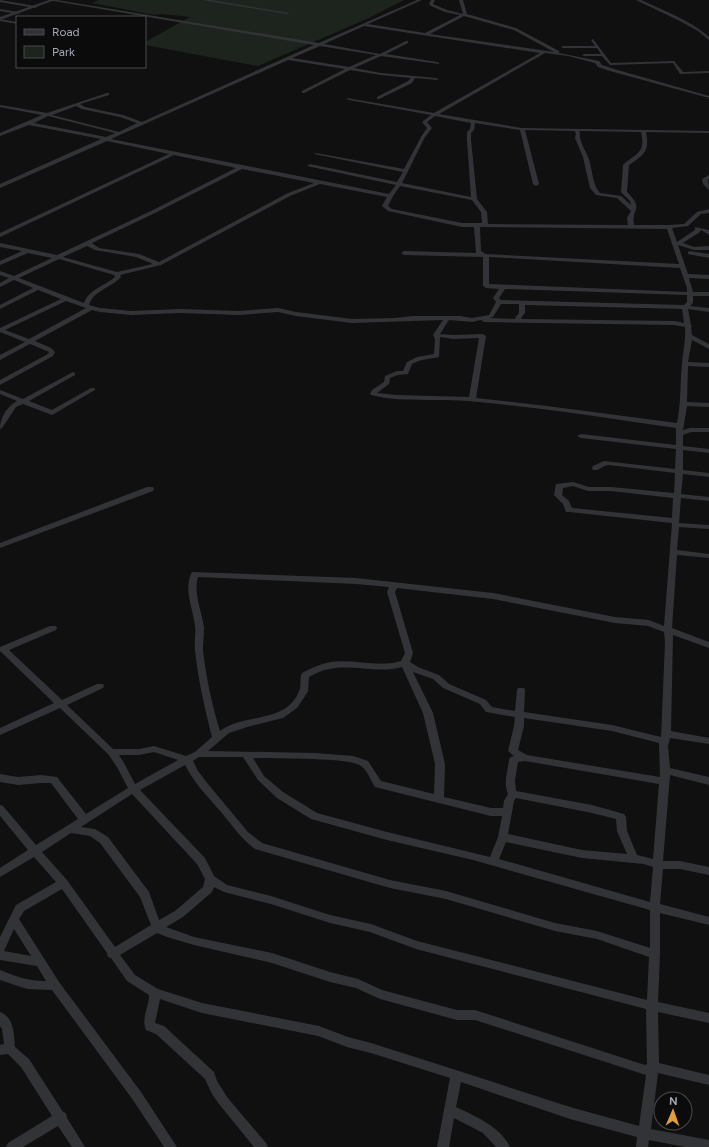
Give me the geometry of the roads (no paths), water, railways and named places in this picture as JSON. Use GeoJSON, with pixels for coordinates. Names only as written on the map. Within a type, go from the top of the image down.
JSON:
{"type":"FeatureCollection","features":[{"type":"Feature","properties":{"kind":"street"},"geometry":{"type":"LineString","coordinates":[[0,20],[52,0],[319,45],[437,63]]}},
{"type":"Feature","properties":{"kind":"street"},"geometry":{"type":"LineString","coordinates":[[204,0],[287,13]]}},
{"type":"Feature","properties":{"kind":"street"},"geometry":{"type":"LineString","coordinates":[[0,186],[420,0]]}},
{"type":"Feature","properties":{"kind":"street"},"geometry":{"type":"LineString","coordinates":[[433,0],[432,5],[446,11],[515,29],[547,46],[553,51],[597,62],[600,66],[709,97]]}},
{"type":"Feature","properties":{"kind":"street"},"geometry":{"type":"LineString","coordinates":[[461,0],[464,15]]}},
{"type":"Feature","properties":{"kind":"street"},"geometry":{"type":"LineString","coordinates":[[638,0],[681,20],[699,30],[709,39]]}},
{"type":"Feature","properties":{"kind":"street"},"geometry":{"type":"LineString","coordinates":[[0,1],[35,7]]}},
{"type":"Feature","properties":{"kind":"street"},"geometry":{"type":"LineString","coordinates":[[0,10],[18,13]]}},
{"type":"Feature","properties":{"kind":"street"},"geometry":{"type":"LineString","coordinates":[[426,34],[464,15]]}},
{"type":"Feature","properties":{"kind":"street"},"geometry":{"type":"LineString","coordinates":[[0,20],[16,23]]}},
{"type":"Feature","properties":{"kind":"street"},"geometry":{"type":"LineString","coordinates":[[365,25],[544,52],[568,55],[603,55]]}},
{"type":"Feature","properties":{"kind":"street"},"geometry":{"type":"LineString","coordinates":[[592,40],[610,64],[674,62],[682,73],[709,72]]}},
{"type":"Feature","properties":{"kind":"street"},"geometry":{"type":"LineString","coordinates":[[304,92],[407,42]]}},
{"type":"Feature","properties":{"kind":"street"},"geometry":{"type":"LineString","coordinates":[[563,47],[597,47]]}},
{"type":"Feature","properties":{"kind":"street"},"geometry":{"type":"LineString","coordinates":[[544,52],[434,114],[424,122],[430,128],[423,137],[399,184],[390,196],[386,206],[390,210],[454,224],[477,226],[669,227],[686,225],[708,231]]}},
{"type":"Feature","properties":{"kind":"street"},"geometry":{"type":"LineString","coordinates":[[288,59],[349,69],[436,79]]}},
{"type":"Feature","properties":{"kind":"street"},"geometry":{"type":"LineString","coordinates":[[379,98],[410,82],[414,77]]}},
{"type":"Feature","properties":{"kind":"street"},"geometry":{"type":"LineString","coordinates":[[0,135],[76,104],[107,94]]}},
{"type":"Feature","properties":{"kind":"street"},"geometry":{"type":"LineString","coordinates":[[350,99],[473,122],[522,129],[709,132]]}},
{"type":"Feature","properties":{"kind":"street"},"geometry":{"type":"LineString","coordinates":[[76,104],[84,108],[121,116],[141,123]]}},
{"type":"Feature","properties":{"kind":"street"},"geometry":{"type":"LineString","coordinates":[[0,106],[48,115],[119,133]]}},
{"type":"Feature","properties":{"kind":"street"},"geometry":{"type":"LineString","coordinates":[[473,122],[472,130],[469,132],[474,199],[484,212],[485,224],[477,226]]}},
{"type":"Feature","properties":{"kind":"street"},"geometry":{"type":"LineString","coordinates":[[29,123],[354,190],[390,196]]}},
{"type":"Feature","properties":{"kind":"street"},"geometry":{"type":"LineString","coordinates":[[522,129],[536,184]]}},
{"type":"Feature","properties":{"kind":"street"},"geometry":{"type":"LineString","coordinates":[[576,130],[578,133],[577,138],[580,147],[586,157],[593,188],[598,194],[619,198],[634,211]]}},
{"type":"Feature","properties":{"kind":"street"},"geometry":{"type":"LineString","coordinates":[[631,227],[630,218],[634,211],[633,200],[624,192],[624,184],[627,173],[626,166],[642,154],[645,148],[646,142],[643,132]]}},
{"type":"Feature","properties":{"kind":"street"},"geometry":{"type":"LineString","coordinates":[[0,235],[174,153]]}},
{"type":"Feature","properties":{"kind":"street"},"geometry":{"type":"LineString","coordinates":[[316,154],[405,171]]}},
{"type":"Feature","properties":{"kind":"street"},"geometry":{"type":"LineString","coordinates":[[310,166],[474,199]]}},
{"type":"Feature","properties":{"kind":"street"},"geometry":{"type":"LineString","coordinates":[[0,285],[241,167]]}},
{"type":"Feature","properties":{"kind":"street"},"geometry":{"type":"LineString","coordinates":[[709,177],[705,179],[709,188]]}},
{"type":"Feature","properties":{"kind":"street"},"geometry":{"type":"LineString","coordinates":[[0,245],[117,274],[158,264],[288,195],[320,182]]}},
{"type":"Feature","properties":{"kind":"street"},"geometry":{"type":"LineString","coordinates":[[686,225],[699,213],[709,211]]}},
{"type":"Feature","properties":{"kind":"street"},"geometry":{"type":"LineString","coordinates":[[477,226],[479,242],[478,252],[486,256]]}},
{"type":"Feature","properties":{"kind":"street"},"geometry":{"type":"LineString","coordinates":[[669,227],[676,243],[681,266],[690,288],[690,303],[685,307]]}},
{"type":"Feature","properties":{"kind":"street"},"geometry":{"type":"LineString","coordinates":[[676,243],[698,231],[697,228]]}},
{"type":"Feature","properties":{"kind":"street"},"geometry":{"type":"LineString","coordinates":[[87,243],[97,250],[137,255],[158,264]]}},
{"type":"Feature","properties":{"kind":"street"},"geometry":{"type":"LineString","coordinates":[[676,243],[688,248],[709,248]]}},
{"type":"Feature","properties":{"kind":"street"},"geometry":{"type":"LineString","coordinates":[[0,263],[27,251]]}},
{"type":"Feature","properties":{"kind":"street"},"geometry":{"type":"LineString","coordinates":[[677,252],[709,256]]}},
{"type":"Feature","properties":{"kind":"street"},"geometry":{"type":"LineString","coordinates":[[404,253],[681,266]]}},
{"type":"Feature","properties":{"kind":"street"},"geometry":{"type":"LineString","coordinates":[[486,256],[488,265],[486,286],[709,294]]}},
{"type":"Feature","properties":{"kind":"street"},"geometry":{"type":"LineString","coordinates":[[0,273],[88,307],[100,310],[130,313],[180,311],[239,313],[278,310],[296,314],[352,321],[413,318],[460,318],[472,320],[674,323],[689,326]]}},
{"type":"Feature","properties":{"kind":"street"},"geometry":{"type":"LineString","coordinates":[[88,307],[87,301],[99,289],[115,280],[118,277],[117,274]]}},
{"type":"Feature","properties":{"kind":"street"},"geometry":{"type":"LineString","coordinates":[[685,276],[709,277]]}},
{"type":"Feature","properties":{"kind":"street"},"geometry":{"type":"LineString","coordinates":[[499,302],[496,298],[503,287]]}},
{"type":"Feature","properties":{"kind":"street"},"geometry":{"type":"LineString","coordinates":[[0,307],[37,288]]}},
{"type":"Feature","properties":{"kind":"street"},"geometry":{"type":"LineString","coordinates":[[0,330],[65,299]]}},
{"type":"Feature","properties":{"kind":"street"},"geometry":{"type":"LineString","coordinates":[[499,302],[522,304],[685,307],[709,310]]}},
{"type":"Feature","properties":{"kind":"street"},"geometry":{"type":"LineString","coordinates":[[472,320],[491,316],[499,302]]}},
{"type":"Feature","properties":{"kind":"street"},"geometry":{"type":"LineString","coordinates":[[520,321],[518,318],[522,313],[522,304]]}},
{"type":"Feature","properties":{"kind":"street"},"geometry":{"type":"LineString","coordinates":[[0,358],[88,307]]}},
{"type":"Feature","properties":{"kind":"street"},"geometry":{"type":"LineString","coordinates":[[642,1147],[653,1068],[652,1006],[655,954],[655,908],[664,781],[667,771],[664,737],[669,642],[668,630],[678,497],[680,430],[684,404],[685,364],[689,336],[689,326],[685,307]]}},
{"type":"Feature","properties":{"kind":"street"},"geometry":{"type":"LineString","coordinates":[[436,335],[447,318]]}},
{"type":"Feature","properties":{"kind":"street"},"geometry":{"type":"LineString","coordinates":[[0,330],[49,349],[52,352],[51,355],[0,383]]}},
{"type":"Feature","properties":{"kind":"street"},"geometry":{"type":"LineString","coordinates":[[436,335],[438,339],[437,356],[414,360],[409,363],[406,373],[397,373],[386,377],[387,382],[374,391],[373,394],[387,397],[472,399],[604,415],[680,430],[709,430]]}},
{"type":"Feature","properties":{"kind":"street"},"geometry":{"type":"LineString","coordinates":[[436,335],[453,337],[483,336],[472,399]]}},
{"type":"Feature","properties":{"kind":"street"},"geometry":{"type":"LineString","coordinates":[[689,336],[709,347]]}},
{"type":"Feature","properties":{"kind":"street"},"geometry":{"type":"LineString","coordinates":[[685,364],[709,365]]}},
{"type":"Feature","properties":{"kind":"street"},"geometry":{"type":"LineString","coordinates":[[0,427],[13,406],[73,374]]}},
{"type":"Feature","properties":{"kind":"street"},"geometry":{"type":"LineString","coordinates":[[0,392],[52,413],[93,389]]}},
{"type":"Feature","properties":{"kind":"street"},"geometry":{"type":"LineString","coordinates":[[684,404],[709,405]]}},
{"type":"Feature","properties":{"kind":"street"},"geometry":{"type":"LineString","coordinates":[[581,436],[709,451]]}},
{"type":"Feature","properties":{"kind":"street"},"geometry":{"type":"LineString","coordinates":[[596,468],[609,462],[709,475]]}},
{"type":"Feature","properties":{"kind":"street"},"geometry":{"type":"LineString","coordinates":[[709,499],[588,488],[573,484],[559,486],[558,495],[566,503],[569,510],[709,527]]}},
{"type":"Feature","properties":{"kind":"street"},"geometry":{"type":"LineString","coordinates":[[0,546],[150,489]]}},
{"type":"Feature","properties":{"kind":"street"},"geometry":{"type":"LineString","coordinates":[[674,552],[709,556]]}},
{"type":"Feature","properties":{"kind":"street"},"geometry":{"type":"LineString","coordinates":[[217,738],[208,705],[199,648],[200,626],[195,612],[192,581],[195,574],[356,581],[493,596],[615,620],[649,623],[709,645]]}},
{"type":"Feature","properties":{"kind":"street"},"geometry":{"type":"LineString","coordinates":[[0,873],[133,789],[198,754],[226,731],[245,724],[280,716],[294,706],[304,692],[305,674],[315,668],[335,664],[395,667],[405,663],[409,653],[391,592],[394,585]]}},
{"type":"Feature","properties":{"kind":"street"},"geometry":{"type":"LineString","coordinates":[[53,628],[1,650],[111,752],[121,765],[133,789],[201,861],[210,879],[224,888],[271,900],[330,919],[371,928],[416,945],[652,1006],[709,1018]]}},
{"type":"Feature","properties":{"kind":"street"},"geometry":{"type":"LineString","coordinates":[[405,663],[436,677],[446,686],[483,702],[489,710],[664,737],[709,741]]}},
{"type":"Feature","properties":{"kind":"street"},"geometry":{"type":"LineString","coordinates":[[405,663],[428,713],[440,764],[439,799]]}},
{"type":"Feature","properties":{"kind":"street"},"geometry":{"type":"LineString","coordinates":[[0,732],[100,686]]}},
{"type":"Feature","properties":{"kind":"street"},"geometry":{"type":"LineString","coordinates":[[521,690],[519,726],[513,751],[525,758]]}},
{"type":"Feature","properties":{"kind":"street"},"geometry":{"type":"LineString","coordinates":[[111,752],[132,752],[154,749],[188,760]]}},
{"type":"Feature","properties":{"kind":"street"},"geometry":{"type":"LineString","coordinates":[[198,754],[246,754],[273,756],[298,754],[362,762],[368,767],[378,784],[491,812],[508,812]]}},
{"type":"Feature","properties":{"kind":"street"},"geometry":{"type":"LineString","coordinates":[[246,754],[261,778],[280,795],[314,816],[372,832],[493,861],[655,908],[709,921]]}},
{"type":"Feature","properties":{"kind":"street"},"geometry":{"type":"LineString","coordinates":[[513,794],[509,784],[514,766],[514,759],[525,758],[664,781]]}},
{"type":"Feature","properties":{"kind":"street"},"geometry":{"type":"LineString","coordinates":[[188,760],[191,768],[213,797],[252,842],[259,846],[390,884],[446,895],[555,927],[597,935],[655,954]]}},
{"type":"Feature","properties":{"kind":"street"},"geometry":{"type":"LineString","coordinates":[[667,771],[709,781]]}},
{"type":"Feature","properties":{"kind":"street"},"geometry":{"type":"LineString","coordinates":[[0,778],[18,781],[41,779],[54,780],[84,819]]}},
{"type":"Feature","properties":{"kind":"street"},"geometry":{"type":"LineString","coordinates":[[493,861],[503,836],[509,800],[513,794]]}},
{"type":"Feature","properties":{"kind":"street"},"geometry":{"type":"LineString","coordinates":[[513,794],[592,809],[621,818],[622,831],[634,859]]}},
{"type":"Feature","properties":{"kind":"street"},"geometry":{"type":"LineString","coordinates":[[0,809],[63,883],[112,954],[131,978],[155,993],[202,1008],[318,1031],[347,1042],[371,1048],[456,1075],[570,1113],[644,1133],[709,1146]]}},
{"type":"Feature","properties":{"kind":"street"},"geometry":{"type":"LineString","coordinates":[[69,829],[92,832],[104,840],[145,895],[157,928]]}},
{"type":"Feature","properties":{"kind":"street"},"geometry":{"type":"LineString","coordinates":[[503,836],[582,854],[644,860],[659,865],[680,866],[709,871]]}},
{"type":"Feature","properties":{"kind":"street"},"geometry":{"type":"LineString","coordinates":[[112,954],[180,914],[208,889],[210,879]]}},
{"type":"Feature","properties":{"kind":"street"},"geometry":{"type":"LineString","coordinates":[[0,949],[16,913],[20,908],[63,883]]}},
{"type":"Feature","properties":{"kind":"street"},"geometry":{"type":"LineString","coordinates":[[14,920],[55,985],[137,1096],[171,1147]]}},
{"type":"Feature","properties":{"kind":"street"},"geometry":{"type":"LineString","coordinates":[[157,928],[194,941],[272,958],[330,977],[358,984],[380,994],[457,1015],[475,1015],[645,1070],[653,1068],[709,1080]]}},
{"type":"Feature","properties":{"kind":"street"},"geometry":{"type":"LineString","coordinates":[[0,955],[40,962]]}},
{"type":"Feature","properties":{"kind":"street"},"geometry":{"type":"LineString","coordinates":[[0,975],[17,983],[31,986],[55,985]]}},
{"type":"Feature","properties":{"kind":"street"},"geometry":{"type":"LineString","coordinates":[[155,993],[154,1006],[149,1018],[150,1026],[160,1030],[210,1076],[210,1082],[220,1096],[262,1147]]}},
{"type":"Feature","properties":{"kind":"street"},"geometry":{"type":"LineString","coordinates":[[0,1017],[8,1028],[5,1049],[25,1063],[80,1147]]}},
{"type":"Feature","properties":{"kind":"street"},"geometry":{"type":"LineString","coordinates":[[443,1147],[456,1075]]}},
{"type":"Feature","properties":{"kind":"street"},"geometry":{"type":"LineString","coordinates":[[449,1110],[487,1129],[504,1147]]}},
{"type":"Feature","properties":{"kind":"street"},"geometry":{"type":"LineString","coordinates":[[12,1147],[62,1118]]}}]}
